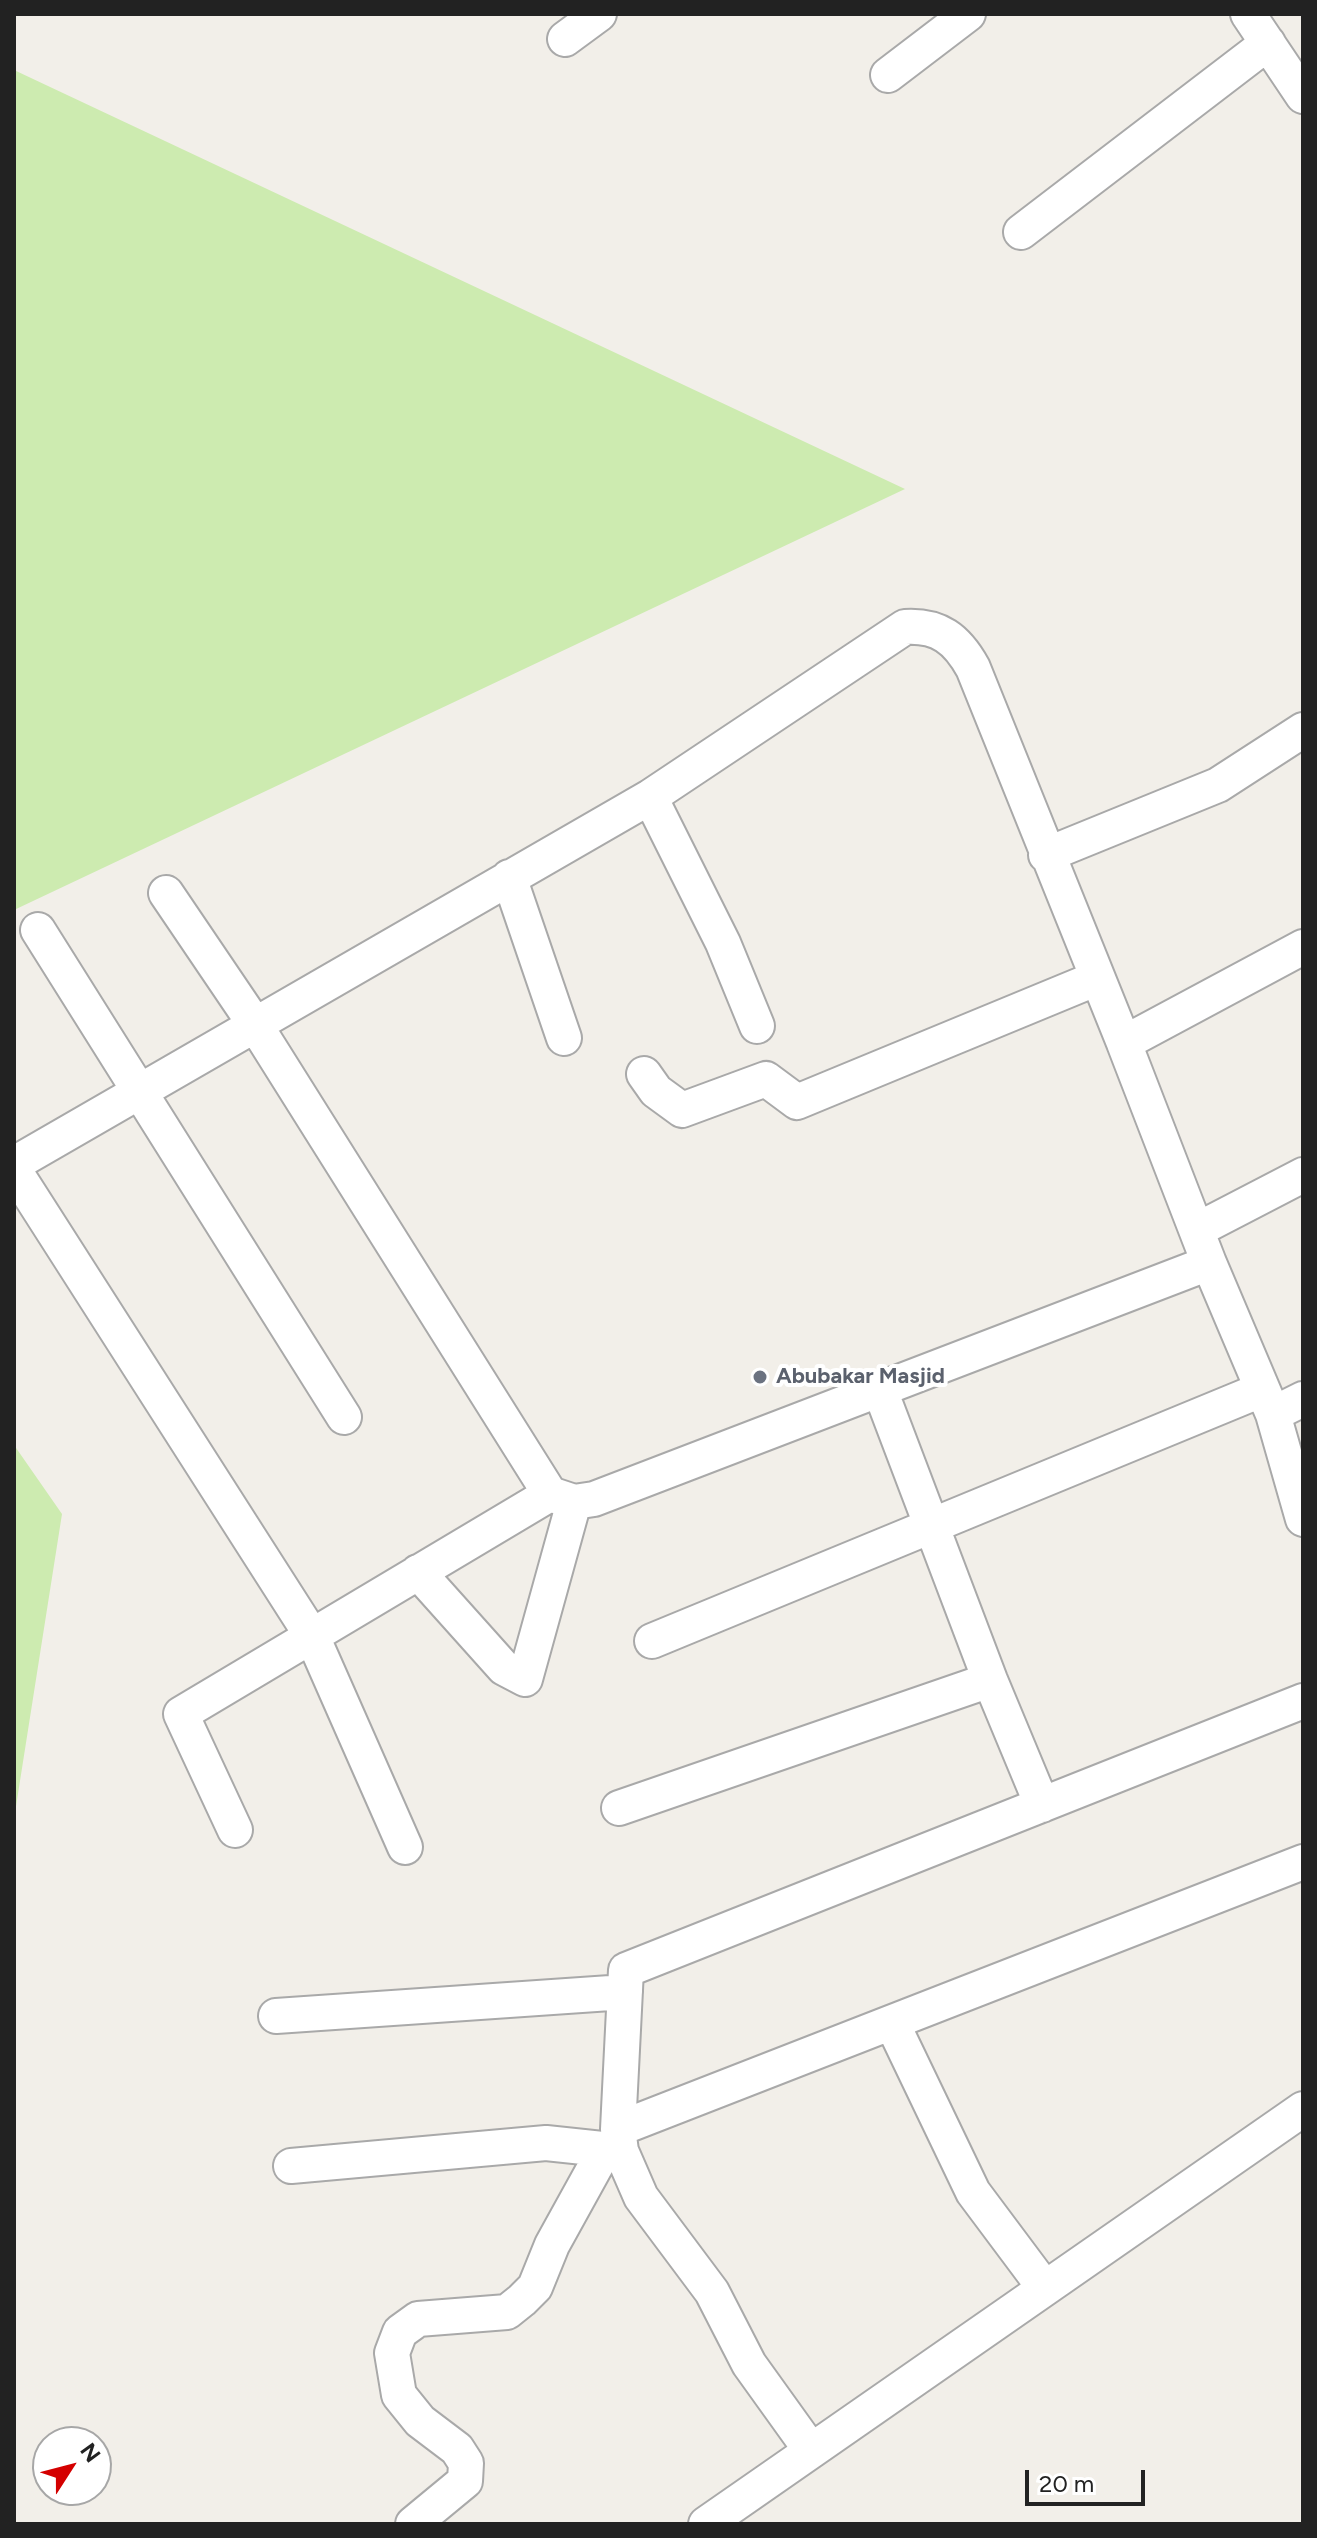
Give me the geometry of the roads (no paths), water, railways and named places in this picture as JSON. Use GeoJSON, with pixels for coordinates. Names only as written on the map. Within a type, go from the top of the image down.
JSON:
{"type":"FeatureCollection","features":[{"type":"Feature","properties":{"kind":"street"},"geometry":{"type":"LineString","coordinates":[[565,39],[599,14]]}},
{"type":"Feature","properties":{"kind":"street"},"geometry":{"type":"LineString","coordinates":[[888,75],[968,14]]}},
{"type":"Feature","properties":{"kind":"street"},"geometry":{"type":"LineString","coordinates":[[1248,14],[1303,96]]}},
{"type":"Feature","properties":{"kind":"street"},"geometry":{"type":"LineString","coordinates":[[1021,232],[1268,43]]}},
{"type":"Feature","properties":{"kind":"street"},"geometry":{"type":"LineString","coordinates":[[405,1847],[312,1636],[14,1167],[137,1091],[650,797],[905,627],[923,626],[959,644],[973,668],[1209,1263],[1279,1401],[1303,1519]]}},
{"type":"Feature","properties":{"kind":"street"},"geometry":{"type":"LineString","coordinates":[[1046,855],[1218,785],[1303,730]]}},
{"type":"Feature","properties":{"kind":"street"},"geometry":{"type":"LineString","coordinates":[[650,797],[723,943],[757,1026]]}},
{"type":"Feature","properties":{"kind":"street"},"geometry":{"type":"LineString","coordinates":[[509,877],[564,1038]]}},
{"type":"Feature","properties":{"kind":"street"},"geometry":{"type":"LineString","coordinates":[[166,893],[254,1023],[562,1498],[525,1679],[504,1668],[418,1572]]}},
{"type":"Feature","properties":{"kind":"street"},"geometry":{"type":"LineString","coordinates":[[38,930],[344,1417]]}},
{"type":"Feature","properties":{"kind":"street"},"geometry":{"type":"LineString","coordinates":[[1124,1043],[1303,947]]}},
{"type":"Feature","properties":{"kind":"street"},"geometry":{"type":"LineString","coordinates":[[644,1074],[656,1091],[682,1110],[766,1079],[797,1102],[1095,979]]}},
{"type":"Feature","properties":{"kind":"street"},"geometry":{"type":"LineString","coordinates":[[1197,1230],[1303,1175]]}},
{"type":"Feature","properties":{"kind":"street"},"geometry":{"type":"LineString","coordinates":[[235,1830],[181,1714],[418,1572],[562,1498],[594,1499],[1209,1263]]}},
{"type":"Feature","properties":{"kind":"street"},"geometry":{"type":"LineString","coordinates":[[880,1390],[990,1680],[1042,1805]]}},
{"type":"Feature","properties":{"kind":"street"},"geometry":{"type":"LineString","coordinates":[[652,1641],[932,1526],[1279,1401]]}},
{"type":"Feature","properties":{"kind":"street"},"geometry":{"type":"LineString","coordinates":[[619,1808],[990,1680]]}},
{"type":"Feature","properties":{"kind":"street"},"geometry":{"type":"LineString","coordinates":[[413,2524],[465,2481],[466,2463],[457,2449],[420,2421],[399,2395],[392,2353],[400,2332],[418,2319],[507,2312],[535,2287],[552,2245],[615,2143],[626,1970],[1303,1701]]}},
{"type":"Feature","properties":{"kind":"street"},"geometry":{"type":"LineString","coordinates":[[291,2166],[546,2143],[615,2143],[892,2023],[1303,1862]]}},
{"type":"Feature","properties":{"kind":"street"},"geometry":{"type":"LineString","coordinates":[[276,2016],[625,1992]]}},
{"type":"Feature","properties":{"kind":"street"},"geometry":{"type":"LineString","coordinates":[[892,2023],[973,2192],[1044,2287]]}},
{"type":"Feature","properties":{"kind":"street"},"geometry":{"type":"LineString","coordinates":[[706,2524],[1303,2109]]}},
{"type":"Feature","properties":{"kind":"street"},"geometry":{"type":"LineString","coordinates":[[615,2143],[641,2197],[712,2292],[749,2364],[810,2449]]}},
{"type":"Feature","properties":{"kind":"place","name":"Abubakar Masjid"},"geometry":{"type":"Point","coordinates":[760,1377]}}]}
